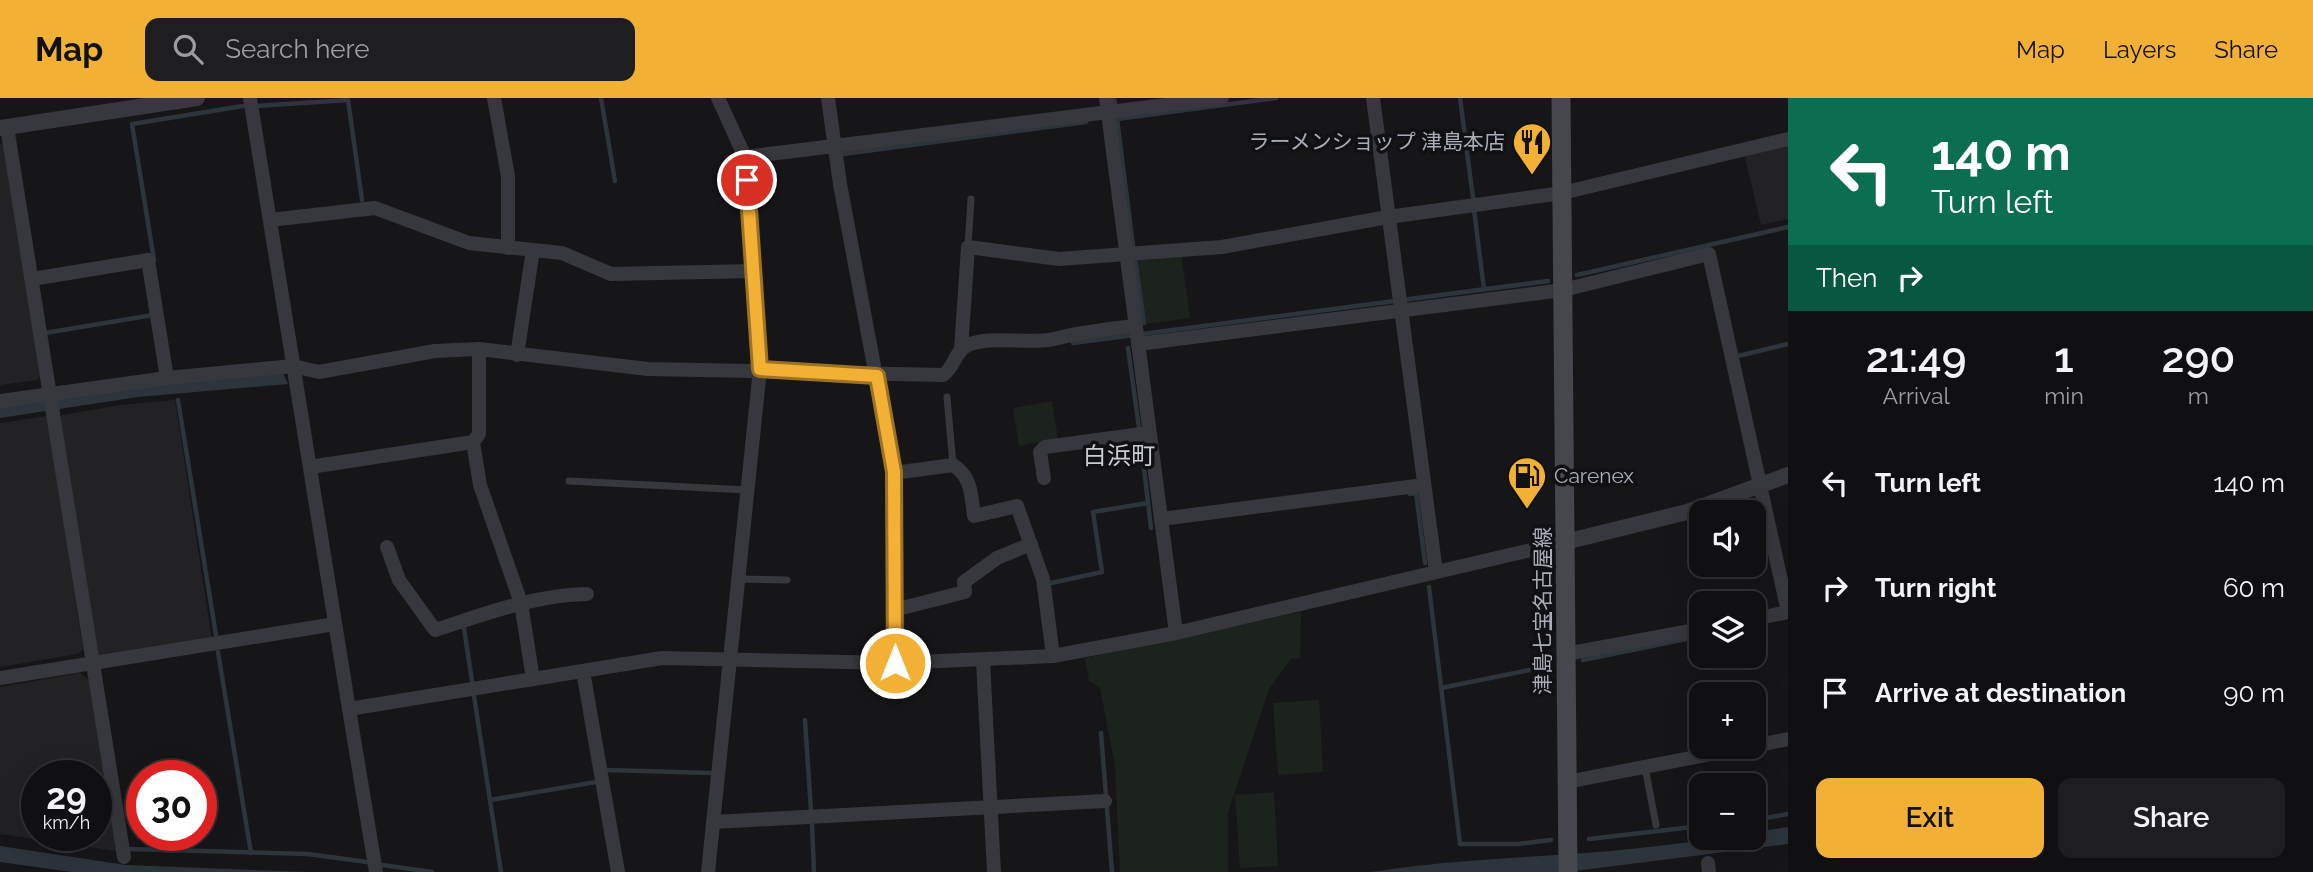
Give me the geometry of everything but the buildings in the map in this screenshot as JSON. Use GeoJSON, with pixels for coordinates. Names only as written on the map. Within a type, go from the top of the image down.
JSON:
{"type":"FeatureCollection","features":[{"type":"Feature","properties":{"kind":"main road","name":"津島七宝名古屋線"},"geometry":{"type":"LineString","coordinates":[[1561,98],[1568,872]]}},
{"type":"Feature","properties":{"kind":"street"},"geometry":{"type":"LineString","coordinates":[[124,857],[32,279],[3,128],[124,103],[197,98]]}},
{"type":"Feature","properties":{"kind":"street"},"geometry":{"type":"LineString","coordinates":[[250,98],[376,872]]}},
{"type":"Feature","properties":{"kind":"street"},"geometry":{"type":"LineString","coordinates":[[494,98],[508,176],[509,248]]}},
{"type":"Feature","properties":{"kind":"street"},"geometry":{"type":"LineString","coordinates":[[708,872],[760,369],[745,157],[718,98]]}},
{"type":"Feature","properties":{"kind":"street"},"geometry":{"type":"LineString","coordinates":[[828,98],[894,472],[895,663]]}},
{"type":"Feature","properties":{"kind":"street"},"geometry":{"type":"LineString","coordinates":[[745,157],[1107,105],[1222,98]]}},
{"type":"Feature","properties":{"kind":"street"},"geometry":{"type":"LineString","coordinates":[[1373,98],[1436,572]]}},
{"type":"Feature","properties":{"kind":"street"},"geometry":{"type":"LineString","coordinates":[[1107,105],[1176,633]]}},
{"type":"Feature","properties":{"kind":"street"},"geometry":{"type":"LineString","coordinates":[[0,401],[293,366],[318,372],[435,351],[479,349],[648,369],[760,369],[877,376],[943,375],[949,371],[961,350],[968,247],[1059,258],[1222,247],[1388,217],[1562,193],[1788,139]]}},
{"type":"Feature","properties":{"kind":"street"},"geometry":{"type":"LineString","coordinates":[[270,220],[375,208],[469,243],[562,253],[611,274],[754,271]]}},
{"type":"Feature","properties":{"kind":"street"},"geometry":{"type":"LineString","coordinates":[[517,355],[533,250]]}},
{"type":"Feature","properties":{"kind":"street"},"geometry":{"type":"LineString","coordinates":[[961,350],[973,343],[1056,339],[1071,334],[1136,335],[1400,304],[1563,290],[1709,254],[1788,612],[1766,617]]}},
{"type":"Feature","properties":{"kind":"street"},"geometry":{"type":"LineString","coordinates":[[32,279],[148,260],[167,379]]}},
{"type":"Feature","properties":{"kind":"street"},"geometry":{"type":"LineString","coordinates":[[479,349],[479,433],[473,442],[480,485],[521,603],[533,679]]}},
{"type":"Feature","properties":{"kind":"street"},"geometry":{"type":"LineString","coordinates":[[1044,478],[1040,452],[1045,447],[1149,433]]}},
{"type":"Feature","properties":{"kind":"street"},"geometry":{"type":"LineString","coordinates":[[310,467],[473,442]]}},
{"type":"Feature","properties":{"kind":"street"},"geometry":{"type":"LineString","coordinates":[[894,472],[953,465],[963,471],[968,480],[974,516],[1017,506],[1045,587],[1052,656]]}},
{"type":"Feature","properties":{"kind":"street"},"geometry":{"type":"LineString","coordinates":[[349,709],[663,658],[730,662],[895,663],[1052,656],[1176,633],[1687,512],[1788,475]]}},
{"type":"Feature","properties":{"kind":"street"},"geometry":{"type":"LineString","coordinates":[[1161,519],[1423,485]]}},
{"type":"Feature","properties":{"kind":"street"},"geometry":{"type":"LineString","coordinates":[[894,610],[965,592],[964,582],[997,558],[1031,544]]}},
{"type":"Feature","properties":{"kind":"street"},"geometry":{"type":"LineString","coordinates":[[387,547],[399,580],[435,630],[521,603],[558,594],[587,593]]}},
{"type":"Feature","properties":{"kind":"street"},"geometry":{"type":"LineString","coordinates":[[0,678],[335,624]]}},
{"type":"Feature","properties":{"kind":"street"},"geometry":{"type":"LineString","coordinates":[[1566,654],[1689,631]]}},
{"type":"Feature","properties":{"kind":"street"},"geometry":{"type":"LineString","coordinates":[[983,661],[994,872]]}},
{"type":"Feature","properties":{"kind":"street"},"geometry":{"type":"LineString","coordinates":[[583,671],[618,872]]}},
{"type":"Feature","properties":{"kind":"street"},"geometry":{"type":"LineString","coordinates":[[1766,744],[1788,739]]}},
{"type":"Feature","properties":{"kind":"street"},"geometry":{"type":"LineString","coordinates":[[1567,782],[1689,758]]}},
{"type":"Feature","properties":{"kind":"street"},"geometry":{"type":"LineString","coordinates":[[713,822],[1105,801]]}},
{"type":"Feature","properties":{"kind":"lane"},"geometry":{"type":"LineString","coordinates":[[968,247],[971,199]]}},
{"type":"Feature","properties":{"kind":"lane"},"geometry":{"type":"LineString","coordinates":[[947,397],[953,465]]}},
{"type":"Feature","properties":{"kind":"lane"},"geometry":{"type":"LineString","coordinates":[[569,481],[747,490]]}},
{"type":"Feature","properties":{"kind":"lane"},"geometry":{"type":"LineString","coordinates":[[738,579],[788,580]]}},
{"type":"Feature","properties":{"kind":"lane"},"geometry":{"type":"LineString","coordinates":[[1645,767],[1656,825]]}},
{"type":"Feature","properties":{"kind":"shaded area"},"geometry":{"type":"Polygon","coordinates":[[[0,143],[8,150],[42,373],[37,380],[0,385],[0,143]]]}},
{"type":"Feature","properties":{"kind":"shaded area"},"geometry":{"type":"Polygon","coordinates":[[[1788,143],[1788,219],[1761,225],[1744,153],[1788,143]]]}},
{"type":"Feature","properties":{"kind":"shaded area"},"geometry":{"type":"Polygon","coordinates":[[[1181,252],[1190,318],[1146,324],[1137,256],[1181,252]]]}},
{"type":"Feature","properties":{"kind":"shaded area"},"geometry":{"type":"Polygon","coordinates":[[[283,373],[288,384],[138,397],[0,418],[0,407],[138,387],[283,373]]]}},
{"type":"Feature","properties":{"kind":"shaded area"},"geometry":{"type":"Polygon","coordinates":[[[175,400],[212,640],[102,657],[98,654],[59,419],[62,415],[120,405],[175,400]]]}},
{"type":"Feature","properties":{"kind":"shaded area"},"geometry":{"type":"Polygon","coordinates":[[[1052,401],[1058,439],[1019,446],[1013,408],[1052,401]]]}},
{"type":"Feature","properties":{"kind":"shaded area"},"geometry":{"type":"Polygon","coordinates":[[[47,416],[83,649],[78,654],[0,667],[0,423],[47,416]]]}},
{"type":"Feature","properties":{"kind":"shaded area"},"geometry":{"type":"Polygon","coordinates":[[[1301,612],[1300,658],[1291,659],[1269,689],[1228,813],[1228,872],[1120,872],[1115,766],[1100,688],[1089,681],[1085,658],[1301,612]]]}},
{"type":"Feature","properties":{"kind":"shaded area"},"geometry":{"type":"Polygon","coordinates":[[[80,673],[89,680],[102,760],[21,760],[21,837],[0,834],[0,687],[80,673]]]}},
{"type":"Feature","properties":{"kind":"shaded area"},"geometry":{"type":"Polygon","coordinates":[[[1319,700],[1323,772],[1278,775],[1273,703],[1319,700]]]}},
{"type":"Feature","properties":{"kind":"shaded area"},"geometry":{"type":"Polygon","coordinates":[[[1274,792],[1278,866],[1240,868],[1235,795],[1274,792]]]}},
{"type":"Feature","properties":{"kind":"shaded area"},"geometry":{"type":"Polygon","coordinates":[[[112,826],[116,851],[112,850],[112,826]]]}},
{"type":"Feature","properties":{"kind":"shaded area"},"geometry":{"type":"Polygon","coordinates":[[[1788,827],[1788,844],[1766,847],[1766,830],[1788,827]]]}},
{"type":"Feature","properties":{"kind":"shaded area"},"geometry":{"type":"Polygon","coordinates":[[[1689,842],[1689,850],[1741,850],[1567,872],[1371,872],[1461,861],[1610,851],[1689,842]]]}},
{"type":"Feature","properties":{"kind":"shaded area"},"geometry":{"type":"Polygon","coordinates":[[[0,846],[126,865],[306,872],[72,872],[0,862],[0,846]]]}},
{"type":"Feature","properties":{"kind":"waterway"},"geometry":{"type":"LineString","coordinates":[[601,98],[615,181]]}},
{"type":"Feature","properties":{"kind":"waterway"},"geometry":{"type":"LineString","coordinates":[[1114,98],[1115,103]]}},
{"type":"Feature","properties":{"kind":"waterway"},"geometry":{"type":"LineString","coordinates":[[1133,246],[1117,119],[1276,98]]}},
{"type":"Feature","properties":{"kind":"waterway"},"geometry":{"type":"LineString","coordinates":[[1460,98],[1473,198]]}},
{"type":"Feature","properties":{"kind":"waterway"},"geometry":{"type":"LineString","coordinates":[[256,106],[348,100],[362,200]]}},
{"type":"Feature","properties":{"kind":"waterway"},"geometry":{"type":"LineString","coordinates":[[154,260],[132,124],[243,106]]}},
{"type":"Feature","properties":{"kind":"waterway"},"geometry":{"type":"LineString","coordinates":[[843,154],[1086,122]]}},
{"type":"Feature","properties":{"kind":"waterway"},"geometry":{"type":"LineString","coordinates":[[1474,210],[1484,289]]}},
{"type":"Feature","properties":{"kind":"waterway"},"geometry":{"type":"LineString","coordinates":[[1577,275],[1788,227]]}},
{"type":"Feature","properties":{"kind":"waterway"},"geometry":{"type":"LineString","coordinates":[[1135,258],[1144,323]]}},
{"type":"Feature","properties":{"kind":"waterway"},"geometry":{"type":"LineString","coordinates":[[1073,343],[1548,281]]}},
{"type":"Feature","properties":{"kind":"waterway"},"geometry":{"type":"LineString","coordinates":[[45,333],[153,315]]}},
{"type":"Feature","properties":{"kind":"waterway"},"geometry":{"type":"LineString","coordinates":[[1738,356],[1788,344]]}},
{"type":"Feature","properties":{"kind":"waterway"},"geometry":{"type":"LineString","coordinates":[[1128,348],[1139,428]]}},
{"type":"Feature","properties":{"kind":"waterway"},"geometry":{"type":"LineString","coordinates":[[178,400],[216,635]]}},
{"type":"Feature","properties":{"kind":"waterway"},"geometry":{"type":"LineString","coordinates":[[1141,443],[1151,528]]}},
{"type":"Feature","properties":{"kind":"waterway"},"geometry":{"type":"LineString","coordinates":[[1410,494],[1416,493],[1425,563]]}},
{"type":"Feature","properties":{"kind":"waterway"},"geometry":{"type":"LineString","coordinates":[[1051,583],[1102,572],[1093,512],[1148,503]]}},
{"type":"Feature","properties":{"kind":"waterway"},"geometry":{"type":"LineString","coordinates":[[1429,587],[1460,844],[1518,844],[1551,840]]}},
{"type":"Feature","properties":{"kind":"waterway"},"geometry":{"type":"LineString","coordinates":[[464,628],[472,681]]}},
{"type":"Feature","properties":{"kind":"waterway"},"geometry":{"type":"LineString","coordinates":[[1583,660],[1689,638]]}},
{"type":"Feature","properties":{"kind":"waterway"},"geometry":{"type":"LineString","coordinates":[[218,652],[251,853]]}},
{"type":"Feature","properties":{"kind":"waterway"},"geometry":{"type":"LineString","coordinates":[[1441,688],[1549,666]]}},
{"type":"Feature","properties":{"kind":"waterway"},"geometry":{"type":"LineString","coordinates":[[474,696],[501,872]]}},
{"type":"Feature","properties":{"kind":"waterway"},"geometry":{"type":"LineString","coordinates":[[805,720],[811,811]]}},
{"type":"Feature","properties":{"kind":"waterway"},"geometry":{"type":"LineString","coordinates":[[1101,733],[1112,872]]}},
{"type":"Feature","properties":{"kind":"waterway"},"geometry":{"type":"LineString","coordinates":[[606,770],[711,773]]}},
{"type":"Feature","properties":{"kind":"waterway"},"geometry":{"type":"LineString","coordinates":[[490,800],[596,782]]}},
{"type":"Feature","properties":{"kind":"waterway"},"geometry":{"type":"LineString","coordinates":[[1766,818],[1788,814]]}},
{"type":"Feature","properties":{"kind":"waterway"},"geometry":{"type":"LineString","coordinates":[[812,824],[814,872]]}},
{"type":"Feature","properties":{"kind":"waterway"},"geometry":{"type":"LineString","coordinates":[[1589,839],[1689,827]]}},
{"type":"Feature","properties":{"kind":"waterway"},"geometry":{"type":"LineString","coordinates":[[201,851],[308,854],[367,862]]}},
{"type":"Feature","properties":{"kind":"waterway"},"geometry":{"type":"LineString","coordinates":[[382,865],[432,872]]}},
{"type":"Feature","properties":{"kind":"place","name":"ラーメンショップ 津島本店"},"geometry":{"type":"Point","coordinates":[1532,176]}},
{"type":"Feature","properties":{"kind":"place","name":"Carenex"},"geometry":{"type":"Point","coordinates":[1527,510]}},
{"type":"Feature","properties":{"kind":"district","name":"白浜町"},"geometry":{"type":"Point","coordinates":[1119,456]}},
{"type":"Feature","properties":{"kind":"route"},"geometry":{"type":"LineString","coordinates":[[747,180],[760,369],[877,376],[894,472],[895,663]]}}]}
